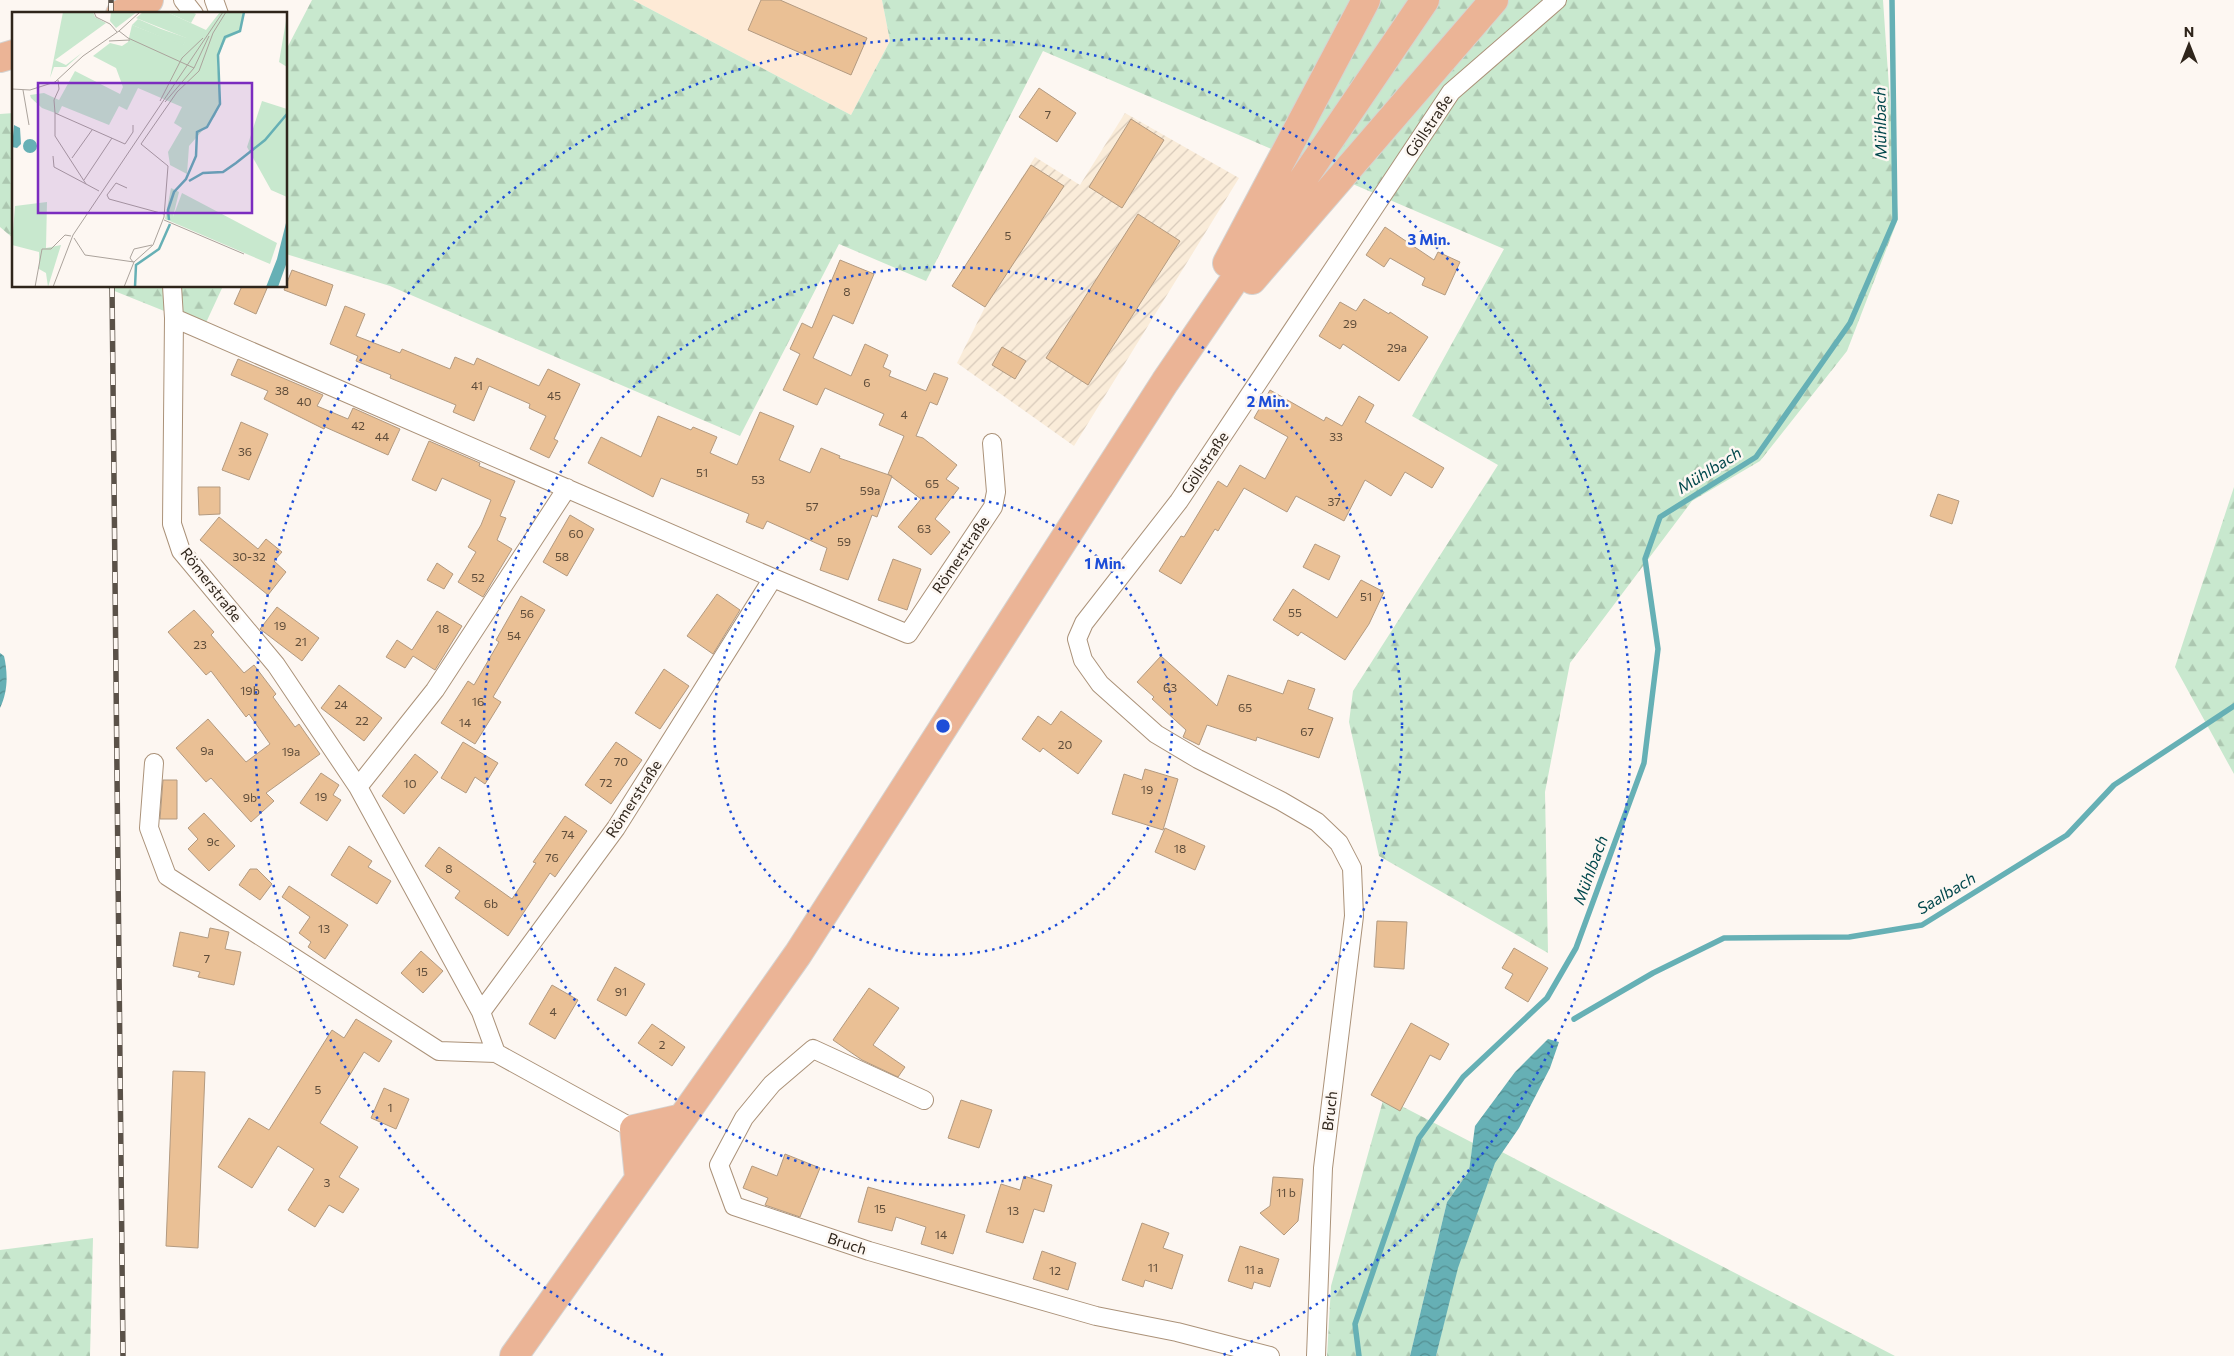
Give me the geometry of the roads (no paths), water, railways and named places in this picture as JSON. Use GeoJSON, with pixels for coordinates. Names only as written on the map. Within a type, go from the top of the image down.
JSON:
{"type":"FeatureCollection","features":[{"type":"Feature","properties":{"kind":"main road"},"geometry":{"type":"LineString","coordinates":[[124,12],[149,0]]}},
{"type":"Feature","properties":{"kind":"main road"},"geometry":{"type":"LineString","coordinates":[[1165,382],[1366,0]]}},
{"type":"Feature","properties":{"kind":"main road"},"geometry":{"type":"LineString","coordinates":[[514,1356],[798,954],[1165,382],[1425,0]]}},
{"type":"Feature","properties":{"kind":"main road"},"geometry":{"type":"LineString","coordinates":[[1165,382],[1494,0]]}},
{"type":"Feature","properties":{"kind":"main road"},"geometry":{"type":"LineString","coordinates":[[639,1178],[634,1129],[682,1118]]}},
{"type":"Feature","properties":{"kind":"street"},"geometry":{"type":"LineString","coordinates":[[183,0],[192,12]]}},
{"type":"Feature","properties":{"kind":"street"},"geometry":{"type":"LineString","coordinates":[[214,0],[218,12]]}},
{"type":"Feature","properties":{"kind":"street","name":"Göllstraße"},"geometry":{"type":"LineString","coordinates":[[1352,868],[1339,844],[1317,822],[1281,801],[1198,759],[1156,734],[1100,684],[1083,660],[1076,639],[1084,623],[1179,501],[1451,92],[1557,0]]}},
{"type":"Feature","properties":{"kind":"street","name":"Römerstraße"},"geometry":{"type":"LineString","coordinates":[[172,288],[174,318],[172,524],[181,551],[276,665],[358,787],[481,1012],[496,1052]]}},
{"type":"Feature","properties":{"kind":"street","name":"Römerstraße"},"geometry":{"type":"LineString","coordinates":[[174,318],[773,578],[908,634],[993,507],[996,492],[992,443]]}},
{"type":"Feature","properties":{"kind":"street"},"geometry":{"type":"LineString","coordinates":[[358,787],[435,690],[566,488]]}},
{"type":"Feature","properties":{"kind":"street","name":"Römerstraße"},"geometry":{"type":"LineString","coordinates":[[481,1012],[616,828],[773,578]]}},
{"type":"Feature","properties":{"kind":"street"},"geometry":{"type":"LineString","coordinates":[[154,763],[149,828],[167,876],[439,1051],[496,1052],[634,1129]]}},
{"type":"Feature","properties":{"kind":"street","name":"Bruch"},"geometry":{"type":"LineString","coordinates":[[1316,1356],[1323,1168],[1354,916],[1352,868]]}},
{"type":"Feature","properties":{"kind":"street","name":"Bruch"},"geometry":{"type":"LineString","coordinates":[[924,1100],[813,1049],[772,1084],[744,1118],[718,1165],[734,1206],[868,1251],[1096,1316],[1177,1332],[1270,1356]]}},
{"type":"Feature","properties":{"kind":"water"},"geometry":{"type":"Polygon","coordinates":[[[0,653],[4,656],[7,676],[5,696],[0,708],[0,653]]]}},
{"type":"Feature","properties":{"kind":"water"},"geometry":{"type":"Polygon","coordinates":[[[1548,1039],[1559,1042],[1550,1068],[1519,1128],[1495,1163],[1458,1268],[1436,1356],[1410,1356],[1447,1202],[1469,1171],[1475,1126],[1515,1072],[1548,1039]]]}},
{"type":"Feature","properties":{"kind":"waterway","name":"Mühlbach"},"geometry":{"type":"LineString","coordinates":[[1359,1356],[1355,1324],[1419,1138],[1463,1077],[1547,998],[1576,948],[1644,763],[1658,649],[1645,559],[1660,517],[1756,457],[1850,323],[1895,219],[1892,0]]}},
{"type":"Feature","properties":{"kind":"waterway","name":"Saalbach"},"geometry":{"type":"LineString","coordinates":[[1574,1019],[1653,973],[1724,938],[1849,937],[1922,925],[2067,835],[2114,785],[2234,706]]}},
{"type":"Feature","properties":{"kind":"railway"},"geometry":{"type":"LineString","coordinates":[[111,0],[111,12]]}},
{"type":"Feature","properties":{"kind":"railway"},"geometry":{"type":"LineString","coordinates":[[112,288],[123,1356]]}}]}
